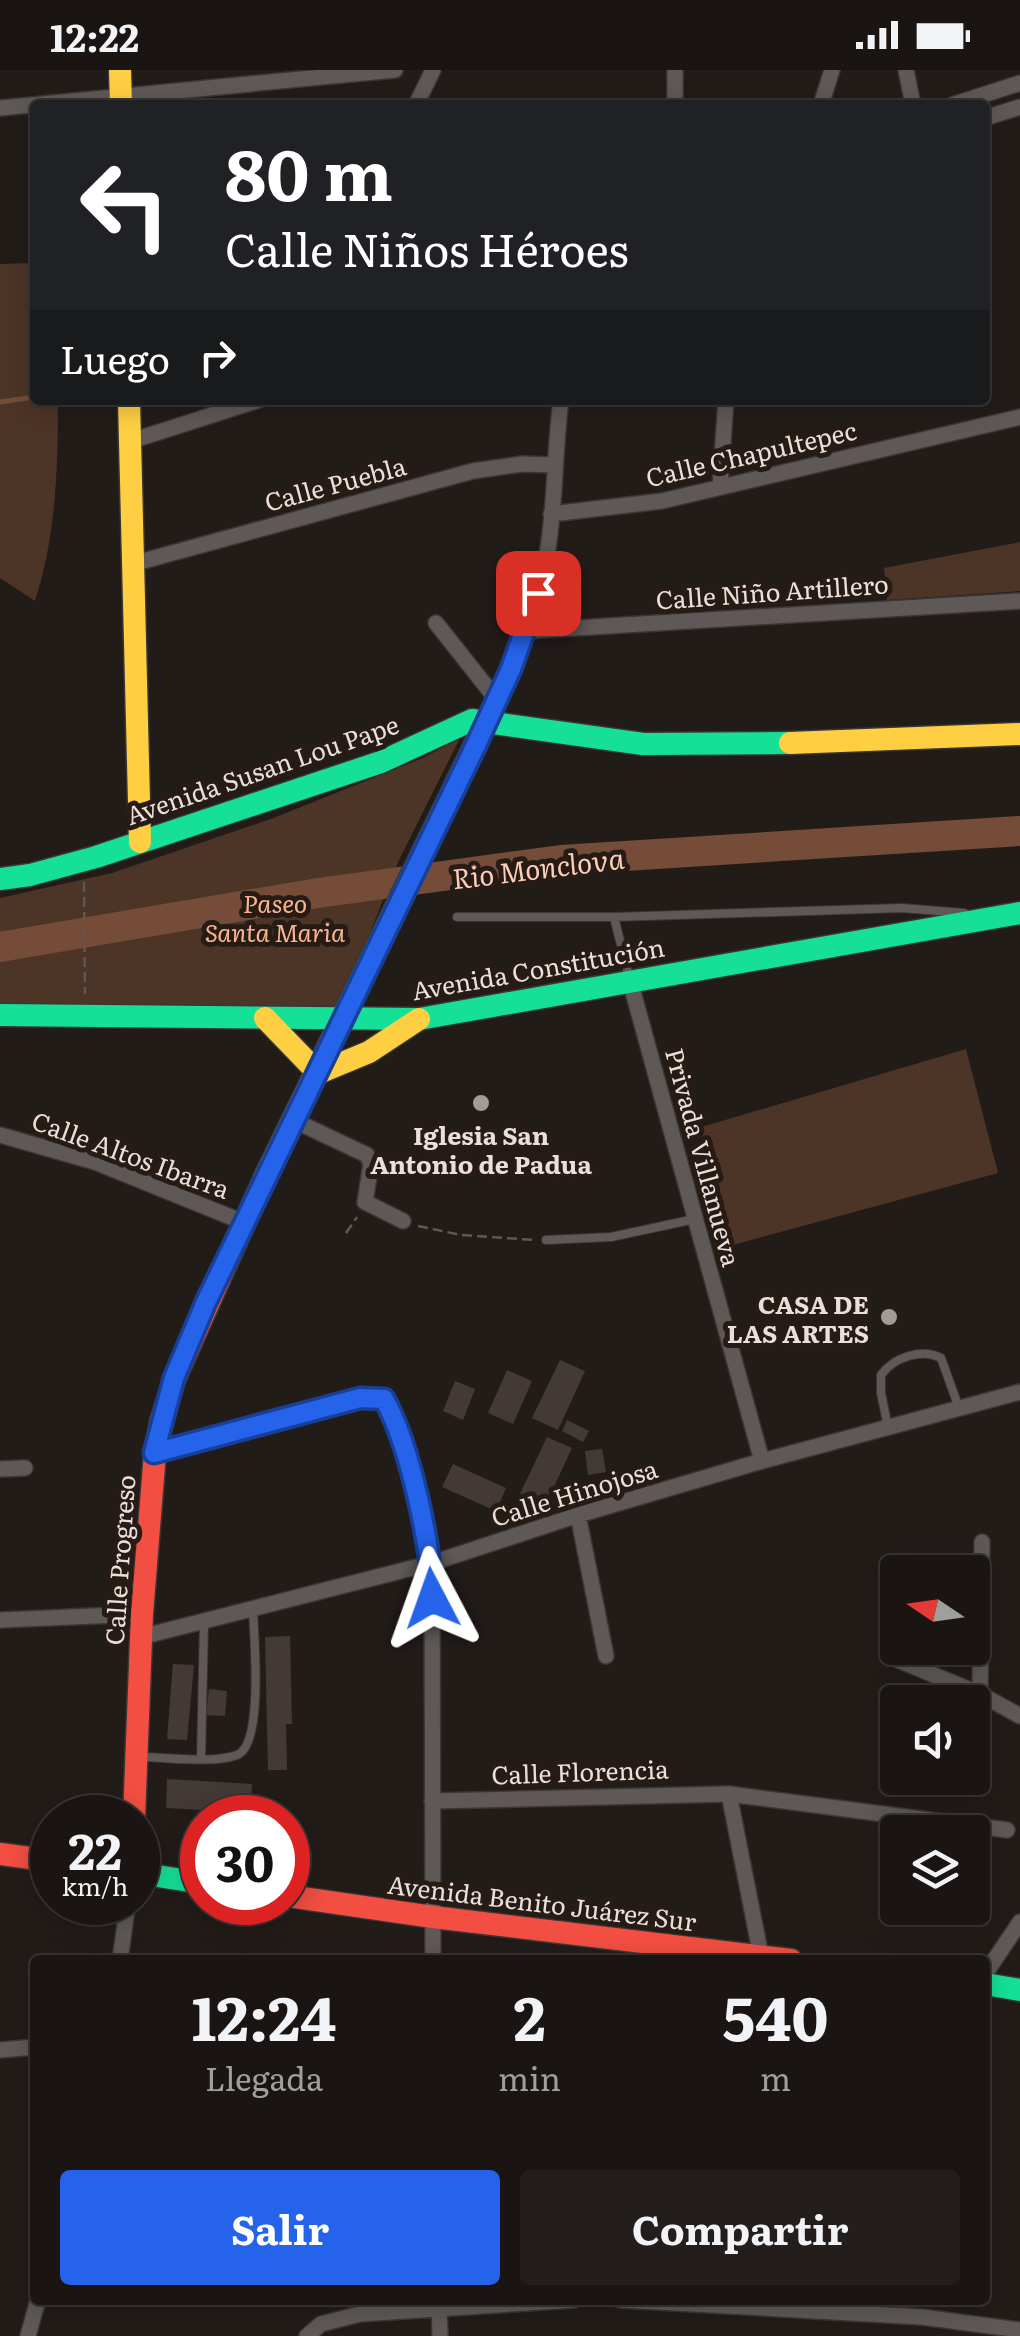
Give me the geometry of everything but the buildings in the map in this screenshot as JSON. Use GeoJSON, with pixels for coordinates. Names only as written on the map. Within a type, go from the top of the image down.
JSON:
{"type":"FeatureCollection","features":[{"type":"Feature","properties":{"kind":"street"},"geometry":{"type":"LineString","coordinates":[[120,70],[121,100]]}},
{"type":"Feature","properties":{"kind":"street"},"geometry":{"type":"LineString","coordinates":[[130,100],[395,70]]}},
{"type":"Feature","properties":{"kind":"street"},"geometry":{"type":"LineString","coordinates":[[418,100],[433,70]]}},
{"type":"Feature","properties":{"kind":"street"},"geometry":{"type":"LineString","coordinates":[[675,70],[675,100]]}},
{"type":"Feature","properties":{"kind":"street"},"geometry":{"type":"LineString","coordinates":[[823,100],[832,70]]}},
{"type":"Feature","properties":{"kind":"street"},"geometry":{"type":"LineString","coordinates":[[906,70],[912,100]]}},
{"type":"Feature","properties":{"kind":"street"},"geometry":{"type":"LineString","coordinates":[[967,100],[1020,82]]}},
{"type":"Feature","properties":{"kind":"street"},"geometry":{"type":"LineString","coordinates":[[0,108],[30,106]]}},
{"type":"Feature","properties":{"kind":"street"},"geometry":{"type":"LineString","coordinates":[[990,116],[1020,107]]}},
{"type":"Feature","properties":{"kind":"street"},"geometry":{"type":"LineString","coordinates":[[129,405],[140,842]]}},
{"type":"Feature","properties":{"kind":"street"},"geometry":{"type":"LineString","coordinates":[[131,437],[242,405]]}},
{"type":"Feature","properties":{"kind":"street"},"geometry":{"type":"LineString","coordinates":[[492,710],[526,632],[548,551],[560,405]]}},
{"type":"Feature","properties":{"kind":"street"},"geometry":{"type":"LineString","coordinates":[[720,486],[726,405]]}},
{"type":"Feature","properties":{"kind":"street","name":"Calle Chapultepec"},"geometry":{"type":"LineString","coordinates":[[550,514],[662,501],[1020,417]]}},
{"type":"Feature","properties":{"kind":"street","name":"Calle Puebla"},"geometry":{"type":"LineString","coordinates":[[132,564],[473,471],[522,464],[554,465]]}},
{"type":"Feature","properties":{"kind":"street","name":"Calle Niño Artillero"},"geometry":{"type":"LineString","coordinates":[[526,632],[1020,601]]}},
{"type":"Feature","properties":{"kind":"street"},"geometry":{"type":"LineString","coordinates":[[436,623],[492,710]]}},
{"type":"Feature","properties":{"kind":"street","name":"Avenida Susan Lou Pape"},"geometry":{"type":"LineString","coordinates":[[0,879],[84,860],[381,762],[492,710],[643,744],[750,745],[1020,734]]}},
{"type":"Feature","properties":{"kind":"street","name":"Calle Progreso"},"geometry":{"type":"LineString","coordinates":[[135,1795],[154,1453],[174,1378],[243,1222],[492,710]]}},
{"type":"Feature","properties":{"kind":"street","name":"Avenida Constitución"},"geometry":{"type":"LineString","coordinates":[[0,1015],[419,1019],[1020,912]]}},
{"type":"Feature","properties":{"kind":"street","name":"Privada Villanueva"},"geometry":{"type":"LineString","coordinates":[[630,981],[762,1461]]}},
{"type":"Feature","properties":{"kind":"street"},"geometry":{"type":"LineString","coordinates":[[265,1018],[316,1073],[330,1071],[402,1034],[419,1019]]}},
{"type":"Feature","properties":{"kind":"street"},"geometry":{"type":"LineString","coordinates":[[292,1120],[367,1155],[367,1204],[403,1221]]}},
{"type":"Feature","properties":{"kind":"street","name":"Calle Altos Ibarra"},"geometry":{"type":"LineString","coordinates":[[0,1135],[95,1162],[243,1222]]}},
{"type":"Feature","properties":{"kind":"street","name":"Calle Hinojosa"},"geometry":{"type":"LineString","coordinates":[[0,1620],[142,1626],[204,1623],[432,1563],[762,1461],[1020,1392]]}},
{"type":"Feature","properties":{"kind":"street"},"geometry":{"type":"LineString","coordinates":[[154,1453],[360,1398],[384,1399],[412,1478],[432,1563],[433,1955]]}},
{"type":"Feature","properties":{"kind":"street"},"geometry":{"type":"LineString","coordinates":[[0,1469],[25,1468]]}},
{"type":"Feature","properties":{"kind":"street"},"geometry":{"type":"LineString","coordinates":[[578,1515],[606,1656]]}},
{"type":"Feature","properties":{"kind":"street"},"geometry":{"type":"LineString","coordinates":[[980,1685],[982,1542]]}},
{"type":"Feature","properties":{"kind":"street"},"geometry":{"type":"LineString","coordinates":[[910,1665],[958,1685]]}},
{"type":"Feature","properties":{"kind":"street"},"geometry":{"type":"LineString","coordinates":[[990,1700],[1020,1716]]}},
{"type":"Feature","properties":{"kind":"street"},"geometry":{"type":"LineString","coordinates":[[729,1794],[762,1955]]}},
{"type":"Feature","properties":{"kind":"street","name":"Calle Florencia"},"geometry":{"type":"LineString","coordinates":[[432,1800],[729,1794],[1006,1830]]}},
{"type":"Feature","properties":{"kind":"street"},"geometry":{"type":"LineString","coordinates":[[0,1854],[30,1858]]}},
{"type":"Feature","properties":{"kind":"street","name":"Avenida Benito Juárez Sur"},"geometry":{"type":"LineString","coordinates":[[310,1899],[754,1955]]}},
{"type":"Feature","properties":{"kind":"street"},"geometry":{"type":"LineString","coordinates":[[990,1967],[1020,1922]]}},
{"type":"Feature","properties":{"kind":"street"},"geometry":{"type":"LineString","coordinates":[[121,1955],[125,1925]]}},
{"type":"Feature","properties":{"kind":"street"},"geometry":{"type":"LineString","coordinates":[[990,1985],[1020,1990]]}},
{"type":"Feature","properties":{"kind":"street"},"geometry":{"type":"LineString","coordinates":[[0,2050],[30,2047]]}},
{"type":"Feature","properties":{"kind":"street"},"geometry":{"type":"LineString","coordinates":[[28,2336],[37,2305]]}},
{"type":"Feature","properties":{"kind":"street"},"geometry":{"type":"LineString","coordinates":[[307,2336],[335,2319],[432,2305]]}},
{"type":"Feature","properties":{"kind":"street"},"geometry":{"type":"LineString","coordinates":[[439,2305],[440,2336]]}},
{"type":"Feature","properties":{"kind":"street"},"geometry":{"type":"LineString","coordinates":[[709,2305],[922,2317],[1020,2330]]}},
{"type":"Feature","properties":{"kind":"lane"},"geometry":{"type":"LineString","coordinates":[[456,917],[614,917],[902,908],[996,916]]}},
{"type":"Feature","properties":{"kind":"lane"},"geometry":{"type":"LineString","coordinates":[[614,917],[630,981]]}},
{"type":"Feature","properties":{"kind":"lane"},"geometry":{"type":"LineString","coordinates":[[546,1240],[611,1237],[694,1220]]}},
{"type":"Feature","properties":{"kind":"lane"},"geometry":{"type":"LineString","coordinates":[[888,1427],[881,1393],[882,1375],[898,1360],[929,1353],[942,1358],[959,1408]]}},
{"type":"Feature","properties":{"kind":"lane"},"geometry":{"type":"LineString","coordinates":[[137,1757],[201,1758],[234,1756],[244,1751],[251,1740],[254,1708],[253,1610]]}},
{"type":"Feature","properties":{"kind":"lane"},"geometry":{"type":"LineString","coordinates":[[201,1758],[204,1623]]}},
{"type":"Feature","properties":{"kind":"path"},"geometry":{"type":"LineString","coordinates":[[84,860],[85,1016]]}},
{"type":"Feature","properties":{"kind":"path"},"geometry":{"type":"LineString","coordinates":[[346,1233],[367,1204]]}},
{"type":"Feature","properties":{"kind":"path"},"geometry":{"type":"LineString","coordinates":[[403,1221],[460,1235],[546,1240]]}},
{"type":"Feature","properties":{"kind":"green space"},"geometry":{"type":"Polygon","coordinates":[[[30,263],[30,405],[58,405],[52,527],[35,601],[0,578],[0,264],[30,263]]]}},
{"type":"Feature","properties":{"kind":"green space"},"geometry":{"type":"Polygon","coordinates":[[[1020,542],[1020,591],[887,600],[884,568],[1020,542]]]}},
{"type":"Feature","properties":{"kind":"green space","name":"Paseo Santa Maria"},"geometry":{"type":"Polygon","coordinates":[[[460,738],[399,860],[340,1008],[0,1009],[0,898],[112,873],[271,819],[423,758],[460,738]]]}},
{"type":"Feature","properties":{"kind":"green space"},"geometry":{"type":"Polygon","coordinates":[[[966,1049],[998,1173],[733,1245],[698,1128],[966,1049]]]}},
{"type":"Feature","properties":{"kind":"waterway"},"geometry":{"type":"LineString","coordinates":[[0,402],[30,398]]}},
{"type":"Feature","properties":{"kind":"waterway","name":"Rio Monclova"},"geometry":{"type":"LineString","coordinates":[[0,947],[318,893],[561,860],[1020,831]]}},
{"type":"Feature","properties":{"kind":"traffic: fast"},"geometry":{"type":"LineString","coordinates":[[0,879],[96,857],[381,762],[472,720],[643,744],[790,743]]}},
{"type":"Feature","properties":{"kind":"traffic: fast"},"geometry":{"type":"LineString","coordinates":[[0,1015],[419,1019],[1020,913]]}},
{"type":"Feature","properties":{"kind":"traffic: fast"},"geometry":{"type":"LineString","coordinates":[[160,1876],[180,1880]]}},
{"type":"Feature","properties":{"kind":"traffic: fast"},"geometry":{"type":"LineString","coordinates":[[990,1985],[1020,1990]]}},
{"type":"Feature","properties":{"kind":"traffic: slow"},"geometry":{"type":"LineString","coordinates":[[120,70],[121,100]]}},
{"type":"Feature","properties":{"kind":"traffic: slow"},"geometry":{"type":"LineString","coordinates":[[129,405],[140,842]]}},
{"type":"Feature","properties":{"kind":"traffic: slow"},"geometry":{"type":"LineString","coordinates":[[265,1177],[487,720]]}},
{"type":"Feature","properties":{"kind":"traffic: slow"},"geometry":{"type":"LineString","coordinates":[[790,743],[1020,734]]}},
{"type":"Feature","properties":{"kind":"traffic: slow"},"geometry":{"type":"LineString","coordinates":[[265,1018],[317,1072]]}},
{"type":"Feature","properties":{"kind":"traffic: slow"},"geometry":{"type":"LineString","coordinates":[[316,1074],[369,1052],[419,1019]]}},
{"type":"Feature","properties":{"kind":"traffic: jam"},"geometry":{"type":"LineString","coordinates":[[135,1795],[142,1614],[161,1421],[175,1378],[265,1177]]}},
{"type":"Feature","properties":{"kind":"traffic: jam"},"geometry":{"type":"LineString","coordinates":[[0,1854],[30,1858]]}},
{"type":"Feature","properties":{"kind":"traffic: jam"},"geometry":{"type":"LineString","coordinates":[[310,1899],[749,1955]]}},
{"type":"Feature","properties":{"kind":"place","name":"Iglesia San Antonio de Padua"},"geometry":{"type":"Point","coordinates":[481,1103]}},
{"type":"Feature","properties":{"kind":"place","name":"CASA DE LAS ARTES"},"geometry":{"type":"Point","coordinates":[889,1317]}},
{"type":"Feature","properties":{"kind":"route"},"geometry":{"type":"LineString","coordinates":[[432,1598],[432,1563],[412,1478],[384,1399],[360,1398],[154,1453],[174,1378],[206,1302],[476,745],[511,669],[538,593]]}}]}
